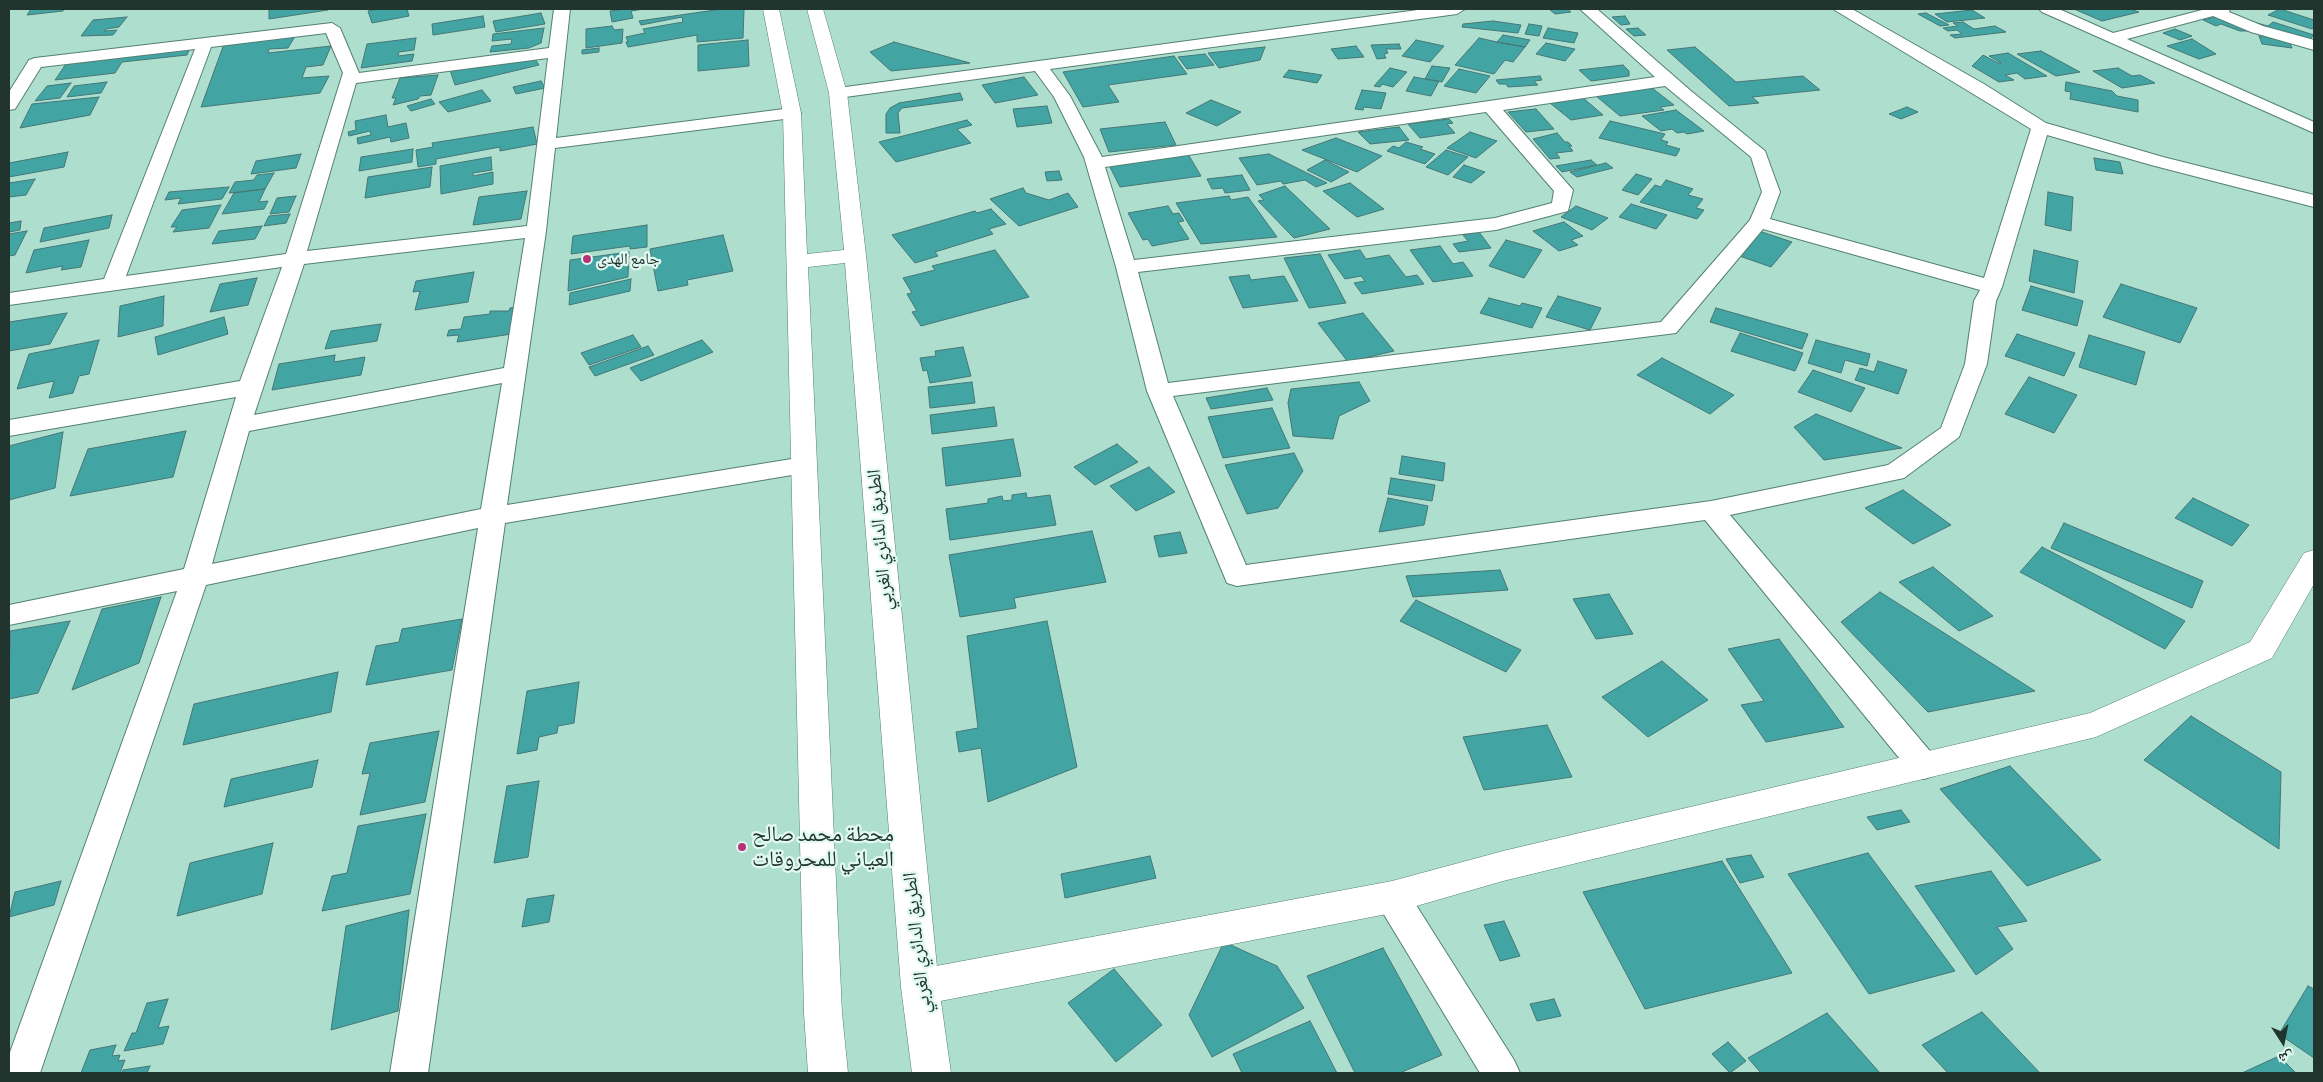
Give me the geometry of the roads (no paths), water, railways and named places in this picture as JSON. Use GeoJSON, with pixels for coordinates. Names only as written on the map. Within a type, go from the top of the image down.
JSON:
{"type":"FeatureCollection","features":[{"type":"Feature","properties":{"kind":"main road"},"geometry":{"type":"LineString","coordinates":[[771,9],[792,113],[823,1013],[828,1073]]}},
{"type":"Feature","properties":{"kind":"main road","name":"الطريق الدائري الغربي"},"geometry":{"type":"LineString","coordinates":[[815,9],[838,93],[855,255],[920,987],[932,1073]]}},
{"type":"Feature","properties":{"kind":"main road"},"geometry":{"type":"LineString","coordinates":[[796,262],[855,255]]}},
{"type":"Feature","properties":{"kind":"main road"},"geometry":{"type":"LineString","coordinates":[[920,987],[1392,897],[1503,866],[2096,724],[2261,650],[2314,560]]}},
{"type":"Feature","properties":{"kind":"street"},"geometry":{"type":"LineString","coordinates":[[409,1073],[536,231],[562,9]]}},
{"type":"Feature","properties":{"kind":"street"},"geometry":{"type":"LineString","coordinates":[[838,93],[1417,11],[1457,9]]}},
{"type":"Feature","properties":{"kind":"street"},"geometry":{"type":"LineString","coordinates":[[1159,391],[1668,328],[1759,222],[1771,192],[1758,155],[1668,80],[1588,9]]}},
{"type":"Feature","properties":{"kind":"street"},"geometry":{"type":"LineString","coordinates":[[1841,9],[1978,88],[2040,127],[2157,161],[2314,201]]}},
{"type":"Feature","properties":{"kind":"street"},"geometry":{"type":"LineString","coordinates":[[2047,9],[2314,128]]}},
{"type":"Feature","properties":{"kind":"street"},"geometry":{"type":"LineString","coordinates":[[2237,9],[2314,32]]}},
{"type":"Feature","properties":{"kind":"street"},"geometry":{"type":"LineString","coordinates":[[2112,38],[2218,10],[2257,29],[2314,45]]}},
{"type":"Feature","properties":{"kind":"street"},"geometry":{"type":"LineString","coordinates":[[9,106],[35,63],[332,28],[351,73],[295,259],[250,386],[196,577],[21,1073]]}},
{"type":"Feature","properties":{"kind":"street"},"geometry":{"type":"LineString","coordinates":[[112,284],[205,42]]}},
{"type":"Feature","properties":{"kind":"street"},"geometry":{"type":"LineString","coordinates":[[349,79],[557,52]]}},
{"type":"Feature","properties":{"kind":"street"},"geometry":{"type":"LineString","coordinates":[[1038,66],[1062,96],[1094,163],[1126,267],[1159,391],[1237,576],[1711,510],[1895,472],[1951,432],[1976,364],[1986,301],[1992,288],[2040,127]]}},
{"type":"Feature","properties":{"kind":"street"},"geometry":{"type":"LineString","coordinates":[[1094,163],[1668,80]]}},
{"type":"Feature","properties":{"kind":"street"},"geometry":{"type":"LineString","coordinates":[[1126,267],[1496,224],[1561,207],[1564,190],[1490,106]]}},
{"type":"Feature","properties":{"kind":"street"},"geometry":{"type":"LineString","coordinates":[[547,144],[792,113]]}},
{"type":"Feature","properties":{"kind":"street"},"geometry":{"type":"LineString","coordinates":[[1759,222],[1992,288]]}},
{"type":"Feature","properties":{"kind":"street"},"geometry":{"type":"LineString","coordinates":[[9,299],[295,259],[536,231]]}},
{"type":"Feature","properties":{"kind":"street"},"geometry":{"type":"LineString","coordinates":[[240,425],[515,373]]}},
{"type":"Feature","properties":{"kind":"street"},"geometry":{"type":"LineString","coordinates":[[9,428],[250,386]]}},
{"type":"Feature","properties":{"kind":"street"},"geometry":{"type":"LineString","coordinates":[[9,615],[494,516],[804,465]]}},
{"type":"Feature","properties":{"kind":"street"},"geometry":{"type":"LineString","coordinates":[[1711,510],[1924,766]]}},
{"type":"Feature","properties":{"kind":"street"},"geometry":{"type":"LineString","coordinates":[[1392,897],[1501,1073]]}},
{"type":"Feature","properties":{"kind":"place","name":"جامع الهدى"},"geometry":{"type":"Point","coordinates":[587,259]}},
{"type":"Feature","properties":{"kind":"place","name":"محطة محمد صالح العياني للمحروقات"},"geometry":{"type":"Point","coordinates":[742,847]}}]}
